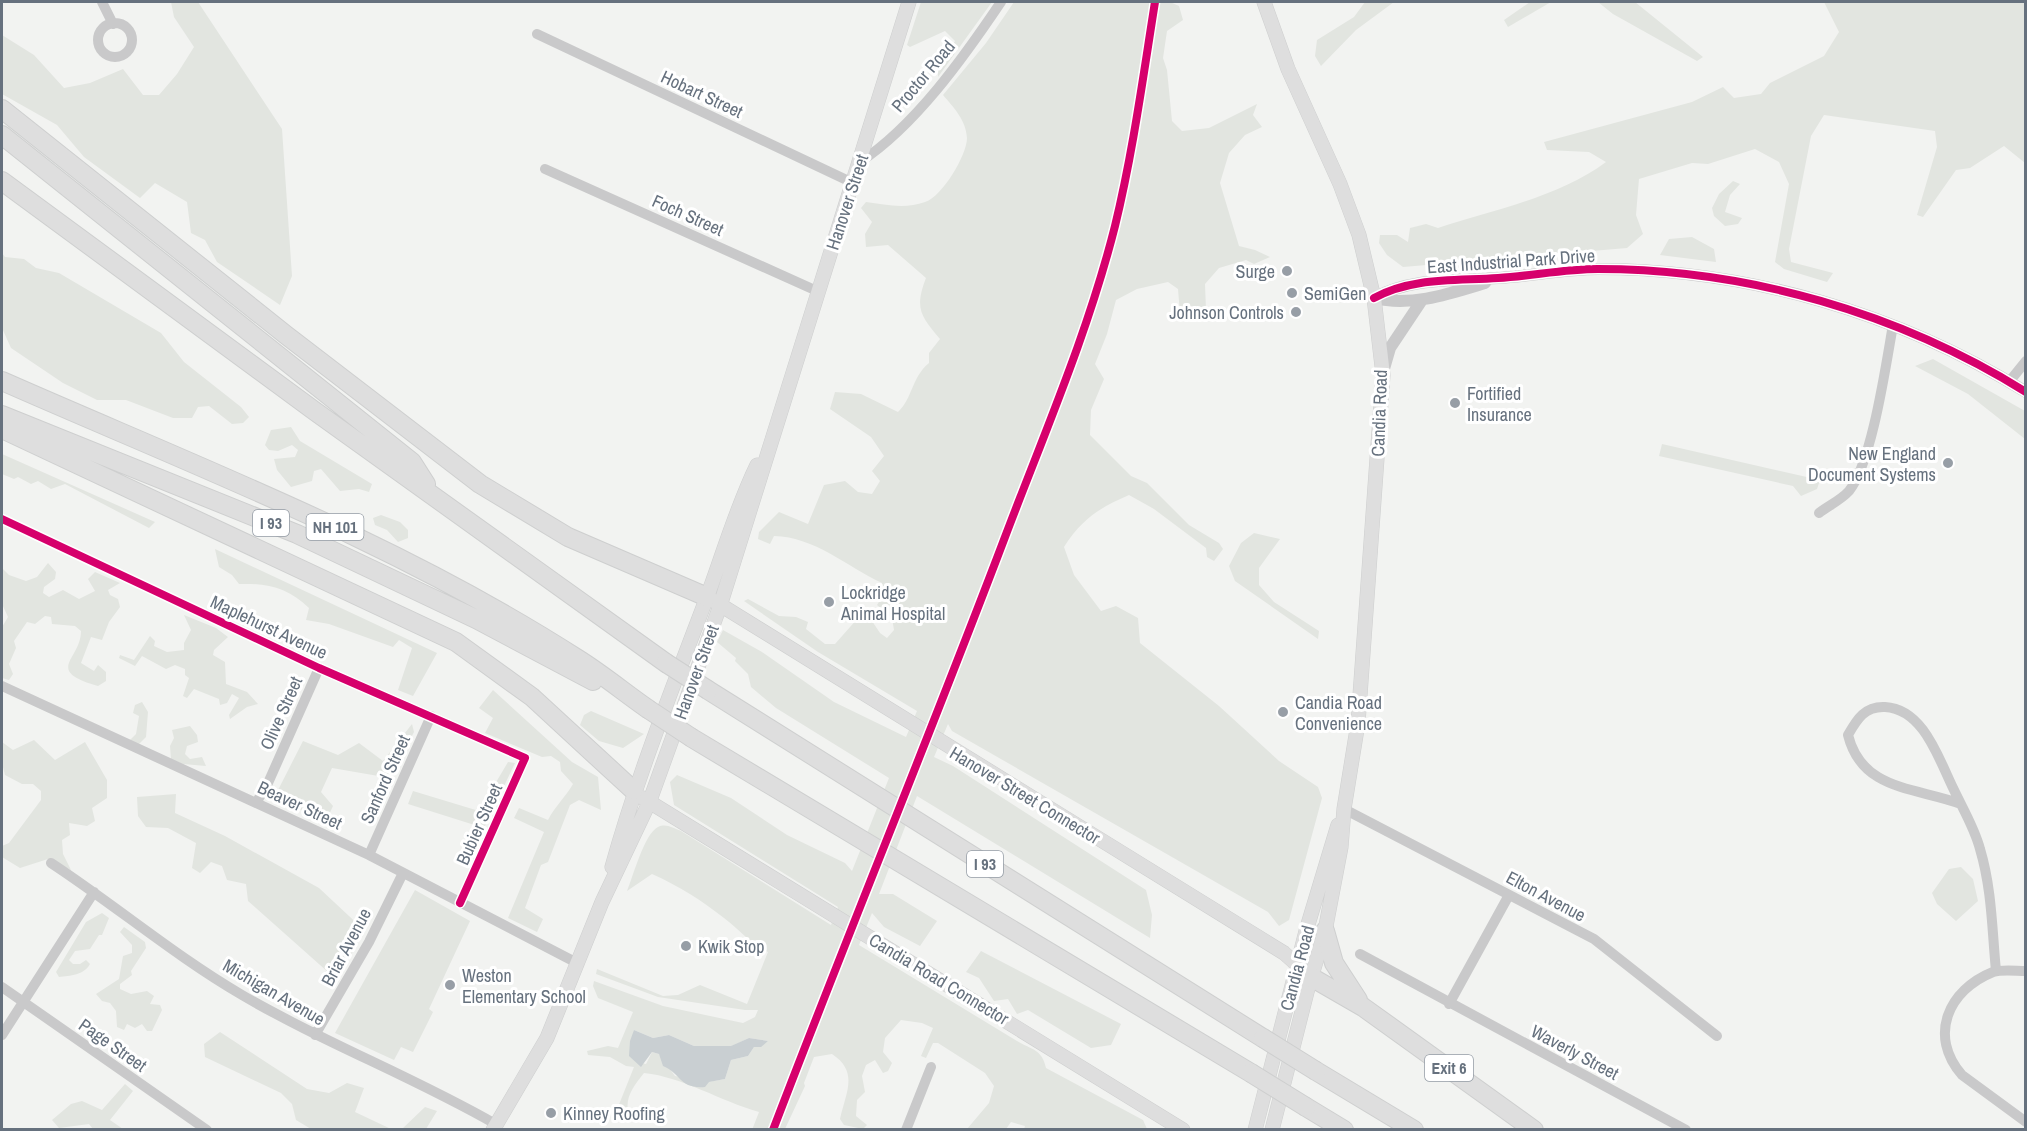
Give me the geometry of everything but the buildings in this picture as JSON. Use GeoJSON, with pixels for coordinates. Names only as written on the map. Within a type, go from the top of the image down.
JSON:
{"type":"FeatureCollection","features":[{"type":"Feature","properties":{"kind":"highway"},"geometry":{"type":"LineString","coordinates":[[2,109],[277,328],[480,484],[568,537],[714,601]]}},
{"type":"Feature","properties":{"kind":"highway"},"geometry":{"type":"LineString","coordinates":[[2,135],[412,462],[433,493]]}},
{"type":"Feature","properties":{"kind":"highway","name":"I 93"},"geometry":{"type":"LineString","coordinates":[[2,181],[315,412],[433,493],[666,663],[1263,1038],[1414,1130]]}},
{"type":"Feature","properties":{"kind":"highway","name":"NH 101"},"geometry":{"type":"LineString","coordinates":[[2,381],[290,506],[390,553],[531,629],[580,660],[648,709]]}},
{"type":"Feature","properties":{"kind":"highway","name":"I 93"},"geometry":{"type":"LineString","coordinates":[[2,415],[217,500],[350,558],[476,619],[648,709],[692,738],[1344,1130]]}},
{"type":"Feature","properties":{"kind":"highway"},"geometry":{"type":"LineString","coordinates":[[2,429],[456,642],[532,697],[633,790]]}},
{"type":"Feature","properties":{"kind":"highway"},"geometry":{"type":"LineString","coordinates":[[1325,931],[1334,963],[1363,1007]]}},
{"type":"Feature","properties":{"kind":"highway"},"geometry":{"type":"LineString","coordinates":[[1311,977],[1363,1007]]}},
{"type":"Feature","properties":{"kind":"highway","name":"Exit 6"},"geometry":{"type":"LineString","coordinates":[[1363,1007],[1534,1130]]}},
{"type":"Feature","properties":{"kind":"main road","name":"Hanover Street"},"geometry":{"type":"LineString","coordinates":[[602,902],[650,803],[714,601],[740,500],[771,436],[909,2]]}},
{"type":"Feature","properties":{"kind":"main road","name":"Candia Road"},"geometry":{"type":"LineString","coordinates":[[1264,2],[1288,69],[1347,201],[1368,267],[1383,375],[1358,723],[1344,809],[1341,847],[1325,931],[1272,1130]]}},
{"type":"Feature","properties":{"kind":"main road","name":"Hanover Street"},"geometry":{"type":"LineString","coordinates":[[495,1127],[547,1038],[579,964],[602,902],[633,790],[714,601]]}},
{"type":"Feature","properties":{"kind":"main road","name":"Hanover Street Connector"},"geometry":{"type":"LineString","coordinates":[[714,601],[1298,964],[1311,977]]}},
{"type":"Feature","properties":{"kind":"main road","name":"Candia Road Connector"},"geometry":{"type":"LineString","coordinates":[[633,790],[650,803],[1183,1130]]}},
{"type":"Feature","properties":{"kind":"main road","name":"Candia Road"},"geometry":{"type":"LineString","coordinates":[[1255,1130],[1298,964],[1331,845],[1344,809]]}},
{"type":"Feature","properties":{"kind":"street"},"geometry":{"type":"LineString","coordinates":[[102,2],[113,24]]}},
{"type":"Feature","properties":{"kind":"street","name":"Proctor Road"},"geometry":{"type":"LineString","coordinates":[[860,162],[880,149],[921,105],[960,58],[1000,2]]}},
{"type":"Feature","properties":{"kind":"street","name":"Hobart Street"},"geometry":{"type":"LineString","coordinates":[[537,34],[853,183]]}},
{"type":"Feature","properties":{"kind":"street","name":"Foch Street"},"geometry":{"type":"LineString","coordinates":[[545,169],[817,291]]}},
{"type":"Feature","properties":{"kind":"street","name":"East Industrial Park Drive"},"geometry":{"type":"LineString","coordinates":[[1374,298],[1403,285],[1500,278],[1544,272],[1599,269],[1721,279],[1802,296],[1893,326],[1939,345],[2025,392]]}},
{"type":"Feature","properties":{"kind":"street","name":"East Industrial Park Drive"},"geometry":{"type":"LineString","coordinates":[[1374,298],[1391,302],[1422,300],[1500,278]]}},
{"type":"Feature","properties":{"kind":"street"},"geometry":{"type":"LineString","coordinates":[[1383,375],[1390,348],[1422,300]]}},
{"type":"Feature","properties":{"kind":"street"},"geometry":{"type":"LineString","coordinates":[[1819,513],[1848,491],[1860,468],[1879,399],[1893,326]]}},
{"type":"Feature","properties":{"kind":"street"},"geometry":{"type":"LineString","coordinates":[[2008,382],[2025,361]]}},
{"type":"Feature","properties":{"kind":"street","name":"Maplehurst Avenue"},"geometry":{"type":"LineString","coordinates":[[2,519],[319,668],[525,758]]}},
{"type":"Feature","properties":{"kind":"street","name":"Olive Street"},"geometry":{"type":"LineString","coordinates":[[256,803],[268,783],[319,668]]}},
{"type":"Feature","properties":{"kind":"street","name":"Beaver Street"},"geometry":{"type":"LineString","coordinates":[[2,686],[369,855],[579,964]]}},
{"type":"Feature","properties":{"kind":"street"},"geometry":{"type":"LineString","coordinates":[[1961,804],[1898,786],[1865,768],[1853,754],[1848,735],[1858,717],[1873,707],[1894,708],[1911,717],[1929,739],[1961,804],[1980,845],[1993,920],[1996,971]]}},
{"type":"Feature","properties":{"kind":"street","name":"Sanford Street"},"geometry":{"type":"LineString","coordinates":[[369,855],[431,716]]}},
{"type":"Feature","properties":{"kind":"street","name":"Bubier Street"},"geometry":{"type":"LineString","coordinates":[[460,903],[525,758]]}},
{"type":"Feature","properties":{"kind":"street","name":"Elton Avenue"},"geometry":{"type":"LineString","coordinates":[[1344,809],[1594,939],[1717,1036]]}},
{"type":"Feature","properties":{"kind":"street","name":"Michigan Avenue"},"geometry":{"type":"LineString","coordinates":[[51,863],[208,974],[315,1035],[463,1106],[495,1127]]}},
{"type":"Feature","properties":{"kind":"street","name":"Briar Avenue"},"geometry":{"type":"LineString","coordinates":[[315,1035],[353,971],[403,873]]}},
{"type":"Feature","properties":{"kind":"street"},"geometry":{"type":"LineString","coordinates":[[2,1035],[94,892]]}},
{"type":"Feature","properties":{"kind":"street"},"geometry":{"type":"LineString","coordinates":[[1449,1004],[1509,895]]}},
{"type":"Feature","properties":{"kind":"street","name":"Waverly Street"},"geometry":{"type":"LineString","coordinates":[[1360,954],[1686,1130]]}},
{"type":"Feature","properties":{"kind":"street"},"geometry":{"type":"LineString","coordinates":[[2025,971],[1996,971],[1966,986],[1951,1005],[1946,1025],[1946,1043],[1955,1066],[1962,1075],[2025,1122]]}},
{"type":"Feature","properties":{"kind":"street","name":"Page Street"},"geometry":{"type":"LineString","coordinates":[[2,987],[207,1130]]}},
{"type":"Feature","properties":{"kind":"street"},"geometry":{"type":"LineString","coordinates":[[906,1130],[931,1067]]}},
{"type":"Feature","properties":{"kind":"shaded area"},"geometry":{"type":"Polygon","coordinates":[[[171,2],[198,2],[282,129],[292,276],[280,305],[217,262],[205,240],[191,233],[187,202],[155,183],[140,198],[84,157],[57,125],[2,94],[2,35],[34,55],[64,88],[90,83],[123,69],[143,95],[159,95],[177,74],[194,47],[174,17],[171,2]]]}},
{"type":"Feature","properties":{"kind":"shaded area"},"geometry":{"type":"Polygon","coordinates":[[[921,2],[992,2],[938,77],[938,71],[955,41],[945,31],[910,47],[907,45],[921,2]]]}},
{"type":"Feature","properties":{"kind":"shaded area"},"geometry":{"type":"Polygon","coordinates":[[[1014,2],[1170,2],[1179,6],[1183,20],[1167,31],[1163,58],[1167,70],[1172,121],[1182,131],[1209,128],[1257,104],[1253,115],[1262,127],[1245,135],[1229,153],[1220,183],[1239,246],[1270,257],[1254,264],[1246,260],[1219,268],[1205,284],[1206,310],[1180,314],[1178,289],[1168,282],[1137,289],[1116,300],[1107,334],[1095,364],[1104,379],[1091,410],[1090,435],[1131,476],[1147,483],[1189,525],[1219,543],[1223,549],[1214,561],[1207,557],[1206,548],[1154,509],[1129,495],[1092,515],[1064,547],[1074,575],[1101,611],[1116,606],[1138,618],[1140,643],[1219,706],[1279,761],[1318,787],[1322,798],[1289,920],[1279,926],[1268,912],[952,731],[948,724],[934,757],[953,766],[1146,890],[1152,915],[1150,938],[917,796],[879,894],[893,894],[937,921],[920,946],[884,927],[872,913],[859,945],[1036,1051],[1042,1057],[1046,1068],[1143,1120],[1147,1129],[1024,1129],[1025,1126],[1011,1122],[1006,1129],[967,1129],[989,1103],[994,1086],[985,1073],[938,1043],[933,1043],[926,1058],[921,1056],[933,1028],[922,1023],[901,1020],[885,1038],[883,1052],[892,1063],[888,1071],[883,1073],[875,1060],[866,1065],[862,1076],[865,1092],[857,1100],[856,1116],[867,1125],[863,1129],[844,1125],[840,1119],[847,1091],[848,1075],[840,1061],[832,1054],[814,1057],[804,1083],[805,1086],[785,1129],[752,1130],[759,1112],[673,1079],[644,1073],[628,1100],[630,1118],[618,1107],[634,1067],[626,1066],[610,1057],[588,1055],[587,1051],[608,1046],[618,1048],[633,1012],[598,998],[593,986],[594,981],[663,1006],[743,1023],[755,1017],[758,1010],[658,997],[596,974],[597,969],[663,996],[678,995],[700,985],[747,1004],[768,952],[698,899],[652,874],[627,891],[644,847],[653,831],[658,827],[670,826],[681,831],[831,925],[838,907],[674,805],[670,782],[677,775],[731,798],[787,835],[845,863],[852,871],[889,778],[776,708],[751,687],[748,674],[735,661],[736,658],[717,642],[723,630],[762,652],[834,702],[906,737],[917,711],[818,652],[744,601],[748,599],[779,616],[796,617],[808,622],[806,629],[825,644],[835,644],[858,618],[872,621],[880,633],[887,638],[894,630],[892,618],[877,605],[882,597],[882,583],[803,541],[774,536],[770,544],[758,539],[759,532],[779,512],[808,524],[824,485],[845,481],[858,492],[872,494],[880,481],[872,471],[884,456],[871,437],[830,409],[835,392],[861,394],[898,412],[907,401],[919,375],[929,363],[929,353],[940,339],[921,312],[920,297],[926,278],[888,245],[866,247],[865,234],[872,222],[861,208],[866,202],[896,206],[918,204],[932,199],[946,184],[963,154],[967,138],[962,120],[943,95],[986,43],[1014,2]],[[634,1030],[632,1057],[636,1062],[646,1064],[652,1052],[659,1054],[675,1076],[708,1082],[725,1079],[731,1060],[748,1056],[754,1047],[768,1041],[749,1038],[732,1046],[694,1046],[669,1035],[653,1038],[634,1030]]]}},
{"type":"Feature","properties":{"kind":"shaded area"},"geometry":{"type":"Polygon","coordinates":[[[1365,2],[1394,2],[1356,30],[1321,66],[1315,56],[1317,40],[1354,17],[1365,2]]]}},
{"type":"Feature","properties":{"kind":"shaded area"},"geometry":{"type":"Polygon","coordinates":[[[1530,2],[1551,2],[1508,27],[1504,20],[1530,2]]]}},
{"type":"Feature","properties":{"kind":"shaded area"},"geometry":{"type":"Polygon","coordinates":[[[1598,2],[1635,2],[1703,57],[1697,61],[1613,14],[1598,2]]]}},
{"type":"Feature","properties":{"kind":"shaded area"},"geometry":{"type":"Polygon","coordinates":[[[1824,2],[2025,2],[2025,163],[2004,146],[1970,168],[1956,170],[1923,217],[1917,215],[1937,147],[1935,131],[1824,115],[1811,136],[1789,249],[1791,262],[1833,273],[1827,282],[1784,269],[1775,262],[1789,184],[1779,162],[1755,149],[1708,164],[1692,163],[1639,179],[1636,215],[1643,234],[1627,248],[1403,267],[1387,255],[1379,243],[1380,235],[1397,235],[1408,242],[1410,228],[1426,224],[1438,228],[1547,194],[1568,185],[1606,162],[1589,152],[1547,150],[1544,142],[1692,102],[1723,87],[1734,98],[1761,94],[1770,83],[1824,56],[1839,32],[1824,2]]]}},
{"type":"Feature","properties":{"kind":"shaded area"},"geometry":{"type":"Polygon","coordinates":[[[1733,181],[1740,184],[1730,195],[1725,212],[1742,218],[1738,224],[1725,226],[1714,216],[1712,208],[1719,194],[1733,181]]]}},
{"type":"Feature","properties":{"kind":"shaded area"},"geometry":{"type":"Polygon","coordinates":[[[1692,237],[1714,249],[1716,262],[1660,255],[1669,239],[1692,237]]]}},
{"type":"Feature","properties":{"kind":"shaded area"},"geometry":{"type":"Polygon","coordinates":[[[2,253],[5,257],[24,259],[36,268],[59,273],[161,333],[184,362],[241,407],[249,417],[243,423],[232,424],[209,406],[198,407],[192,418],[173,418],[126,400],[97,400],[63,383],[11,348],[2,328],[2,253]]]}},
{"type":"Feature","properties":{"kind":"shaded area"},"geometry":{"type":"Polygon","coordinates":[[[1933,359],[2025,411],[2025,439],[1968,394],[1915,366],[1933,359]]]}},
{"type":"Feature","properties":{"kind":"shaded area"},"geometry":{"type":"Polygon","coordinates":[[[291,427],[300,441],[372,484],[369,492],[359,489],[340,491],[321,469],[314,471],[312,481],[291,487],[277,470],[274,459],[295,457],[298,450],[292,445],[278,451],[269,450],[265,445],[271,430],[291,427]]]}},
{"type":"Feature","properties":{"kind":"shaded area"},"geometry":{"type":"Polygon","coordinates":[[[1662,444],[1820,480],[1817,489],[1801,496],[1793,486],[1659,456],[1662,444]]]}},
{"type":"Feature","properties":{"kind":"shaded area"},"geometry":{"type":"Polygon","coordinates":[[[2,454],[155,522],[149,528],[65,484],[51,489],[38,481],[31,484],[18,477],[14,479],[2,474],[2,454]]]}},
{"type":"Feature","properties":{"kind":"shaded area"},"geometry":{"type":"Polygon","coordinates":[[[381,515],[400,522],[408,530],[408,538],[398,542],[387,530],[375,525],[373,518],[381,515]]]}},
{"type":"Feature","properties":{"kind":"shaded area"},"geometry":{"type":"Polygon","coordinates":[[[1254,533],[1280,539],[1259,568],[1259,585],[1274,602],[1319,631],[1318,639],[1235,581],[1229,566],[1241,543],[1254,533]]]}},
{"type":"Feature","properties":{"kind":"shaded area"},"geometry":{"type":"Polygon","coordinates":[[[215,549],[437,653],[413,696],[398,690],[412,648],[399,640],[393,647],[329,624],[306,620],[309,608],[285,591],[268,586],[239,584],[232,575],[219,567],[215,549]]]}},
{"type":"Feature","properties":{"kind":"shaded area"},"geometry":{"type":"Polygon","coordinates":[[[48,563],[56,572],[55,579],[44,587],[43,593],[49,597],[63,590],[79,599],[95,591],[88,579],[95,572],[120,583],[108,590],[110,595],[118,599],[120,607],[109,622],[102,640],[91,637],[81,663],[94,671],[98,665],[106,672],[106,681],[98,686],[72,675],[68,669],[81,631],[75,626],[52,624],[51,617],[45,616],[35,624],[27,622],[14,641],[16,648],[9,664],[13,674],[9,680],[2,678],[2,627],[8,617],[2,604],[2,568],[9,575],[26,581],[37,577],[48,563]]]}},
{"type":"Feature","properties":{"kind":"shaded area"},"geometry":{"type":"Polygon","coordinates":[[[184,615],[216,628],[228,637],[214,650],[213,655],[225,662],[226,684],[247,692],[258,704],[247,707],[230,719],[229,715],[239,698],[232,694],[227,703],[220,705],[219,699],[194,689],[187,698],[183,696],[189,678],[185,675],[185,669],[175,665],[166,669],[142,656],[135,666],[119,658],[120,655],[134,660],[150,636],[155,641],[154,646],[167,652],[184,650],[184,643],[191,630],[184,615]]]}},
{"type":"Feature","properties":{"kind":"shaded area"},"geometry":{"type":"Polygon","coordinates":[[[493,690],[572,762],[598,777],[601,810],[579,800],[570,805],[548,862],[541,865],[525,908],[543,919],[537,932],[508,918],[544,832],[514,818],[519,808],[548,820],[573,784],[561,771],[560,762],[551,756],[542,757],[485,733],[493,718],[479,708],[493,690]]]}},
{"type":"Feature","properties":{"kind":"shaded area"},"geometry":{"type":"Polygon","coordinates":[[[142,702],[148,712],[146,737],[138,745],[130,740],[136,734],[139,716],[133,713],[135,705],[142,702]]]}},
{"type":"Feature","properties":{"kind":"shaded area"},"geometry":{"type":"Polygon","coordinates":[[[591,711],[644,734],[623,748],[599,741],[580,725],[584,715],[591,711]]]}},
{"type":"Feature","properties":{"kind":"shaded area"},"geometry":{"type":"Polygon","coordinates":[[[412,724],[414,732],[390,778],[332,768],[321,792],[333,806],[325,823],[275,796],[303,741],[338,755],[359,743],[383,761],[412,724]]]}},
{"type":"Feature","properties":{"kind":"shaded area"},"geometry":{"type":"Polygon","coordinates":[[[190,726],[197,735],[198,742],[187,746],[185,754],[190,759],[202,757],[206,766],[183,764],[171,759],[170,746],[174,738],[172,730],[190,726]]]}},
{"type":"Feature","properties":{"kind":"shaded area"},"geometry":{"type":"Polygon","coordinates":[[[34,740],[55,760],[85,742],[107,780],[107,798],[92,808],[95,821],[87,826],[69,823],[70,835],[62,840],[63,854],[71,870],[48,859],[20,868],[2,857],[2,846],[9,843],[41,800],[41,791],[33,784],[22,784],[5,775],[2,763],[2,742],[13,750],[34,740]]]}},
{"type":"Feature","properties":{"kind":"shaded area"},"geometry":{"type":"Polygon","coordinates":[[[508,762],[515,763],[484,828],[408,804],[413,791],[479,811],[508,762]]]}},
{"type":"Feature","properties":{"kind":"shaded area"},"geometry":{"type":"Polygon","coordinates":[[[176,794],[175,813],[225,836],[319,888],[364,930],[338,981],[248,901],[246,884],[227,880],[222,866],[211,862],[200,873],[192,868],[196,843],[168,828],[146,827],[138,816],[137,797],[176,794]]]}},
{"type":"Feature","properties":{"kind":"shaded area"},"geometry":{"type":"Polygon","coordinates":[[[1961,867],[1973,879],[1978,901],[1956,921],[1937,904],[1932,893],[1949,869],[1961,867]]]}},
{"type":"Feature","properties":{"kind":"shaded area"},"geometry":{"type":"Polygon","coordinates":[[[415,890],[470,921],[429,1009],[433,1012],[413,1052],[401,1047],[394,1060],[335,1033],[415,890]]]}},
{"type":"Feature","properties":{"kind":"shaded area"},"geometry":{"type":"Polygon","coordinates":[[[102,913],[109,918],[102,935],[99,935],[90,949],[75,951],[69,960],[73,964],[80,964],[86,960],[90,964],[80,973],[59,977],[56,972],[86,922],[102,913]]]}},
{"type":"Feature","properties":{"kind":"shaded area"},"geometry":{"type":"Polygon","coordinates":[[[124,927],[145,942],[146,948],[131,971],[132,975],[120,984],[120,989],[131,994],[147,991],[154,996],[150,1004],[160,1005],[162,1010],[152,1031],[147,1031],[142,1024],[135,1028],[127,1024],[124,1030],[117,1027],[116,1011],[110,1003],[102,1001],[96,994],[119,979],[123,956],[132,953],[132,945],[120,932],[124,927]]]}},
{"type":"Feature","properties":{"kind":"shaded area"},"geometry":{"type":"Polygon","coordinates":[[[981,951],[1121,1024],[1111,1045],[1091,1048],[1028,1010],[1017,1014],[1008,999],[994,1001],[979,978],[966,972],[981,951]]]}},
{"type":"Feature","properties":{"kind":"shaded area"},"geometry":{"type":"Polygon","coordinates":[[[634,1030],[653,1038],[669,1035],[694,1046],[731,1046],[749,1038],[768,1041],[761,1047],[754,1047],[748,1056],[731,1060],[725,1079],[709,1082],[705,1087],[697,1087],[685,1083],[663,1066],[659,1054],[652,1052],[641,1067],[629,1056],[630,1041],[634,1030]]]}},
{"type":"Feature","properties":{"kind":"shaded area"},"geometry":{"type":"Polygon","coordinates":[[[220,1032],[307,1089],[329,1093],[347,1083],[364,1088],[355,1112],[391,1129],[311,1129],[296,1120],[292,1104],[281,1093],[205,1057],[204,1044],[220,1032]]]}},
{"type":"Feature","properties":{"kind":"shaded area"},"geometry":{"type":"Polygon","coordinates":[[[125,1084],[133,1091],[110,1120],[123,1129],[93,1129],[89,1124],[59,1128],[52,1120],[71,1104],[82,1101],[102,1110],[125,1084]]]}},
{"type":"Feature","properties":{"kind":"shaded area"},"geometry":{"type":"Polygon","coordinates":[[[425,1107],[437,1111],[426,1129],[402,1129],[425,1107]]]}},
{"type":"Feature","properties":{"kind":"cycle path"},"geometry":{"type":"LineString","coordinates":[[773,1130],[977,611],[1092,305],[1115,226],[1127,170],[1155,2]]}},
{"type":"Feature","properties":{"kind":"cycle path"},"geometry":{"type":"LineString","coordinates":[[1374,298],[1389,291],[1419,283],[1585,269],[1654,271],[1710,277],[1766,287],[1874,318],[1927,339],[2026,392]]}},
{"type":"Feature","properties":{"kind":"cycle path"},"geometry":{"type":"LineString","coordinates":[[2,519],[319,668],[525,758],[460,903]]}},
{"type":"Feature","properties":{"kind":"place","name":"Surge"},"geometry":{"type":"Point","coordinates":[1287,271]}},
{"type":"Feature","properties":{"kind":"place","name":"SemiGen"},"geometry":{"type":"Point","coordinates":[1292,293]}},
{"type":"Feature","properties":{"kind":"place","name":"Johnson Controls"},"geometry":{"type":"Point","coordinates":[1296,312]}},
{"type":"Feature","properties":{"kind":"place","name":"Fortified Insurance"},"geometry":{"type":"Point","coordinates":[1455,403]}},
{"type":"Feature","properties":{"kind":"place","name":"New England Document Systems"},"geometry":{"type":"Point","coordinates":[1948,463]}},
{"type":"Feature","properties":{"kind":"place","name":"Lockridge Animal Hospital"},"geometry":{"type":"Point","coordinates":[829,602]}},
{"type":"Feature","properties":{"kind":"place","name":"Candia Road Convenience"},"geometry":{"type":"Point","coordinates":[1283,712]}},
{"type":"Feature","properties":{"kind":"place","name":"Kwik Stop"},"geometry":{"type":"Point","coordinates":[686,946]}},
{"type":"Feature","properties":{"kind":"place","name":"Weston Elementary School"},"geometry":{"type":"Point","coordinates":[450,985]}},
{"type":"Feature","properties":{"kind":"place","name":"Kinney Roofing"},"geometry":{"type":"Point","coordinates":[551,1113]}}]}
